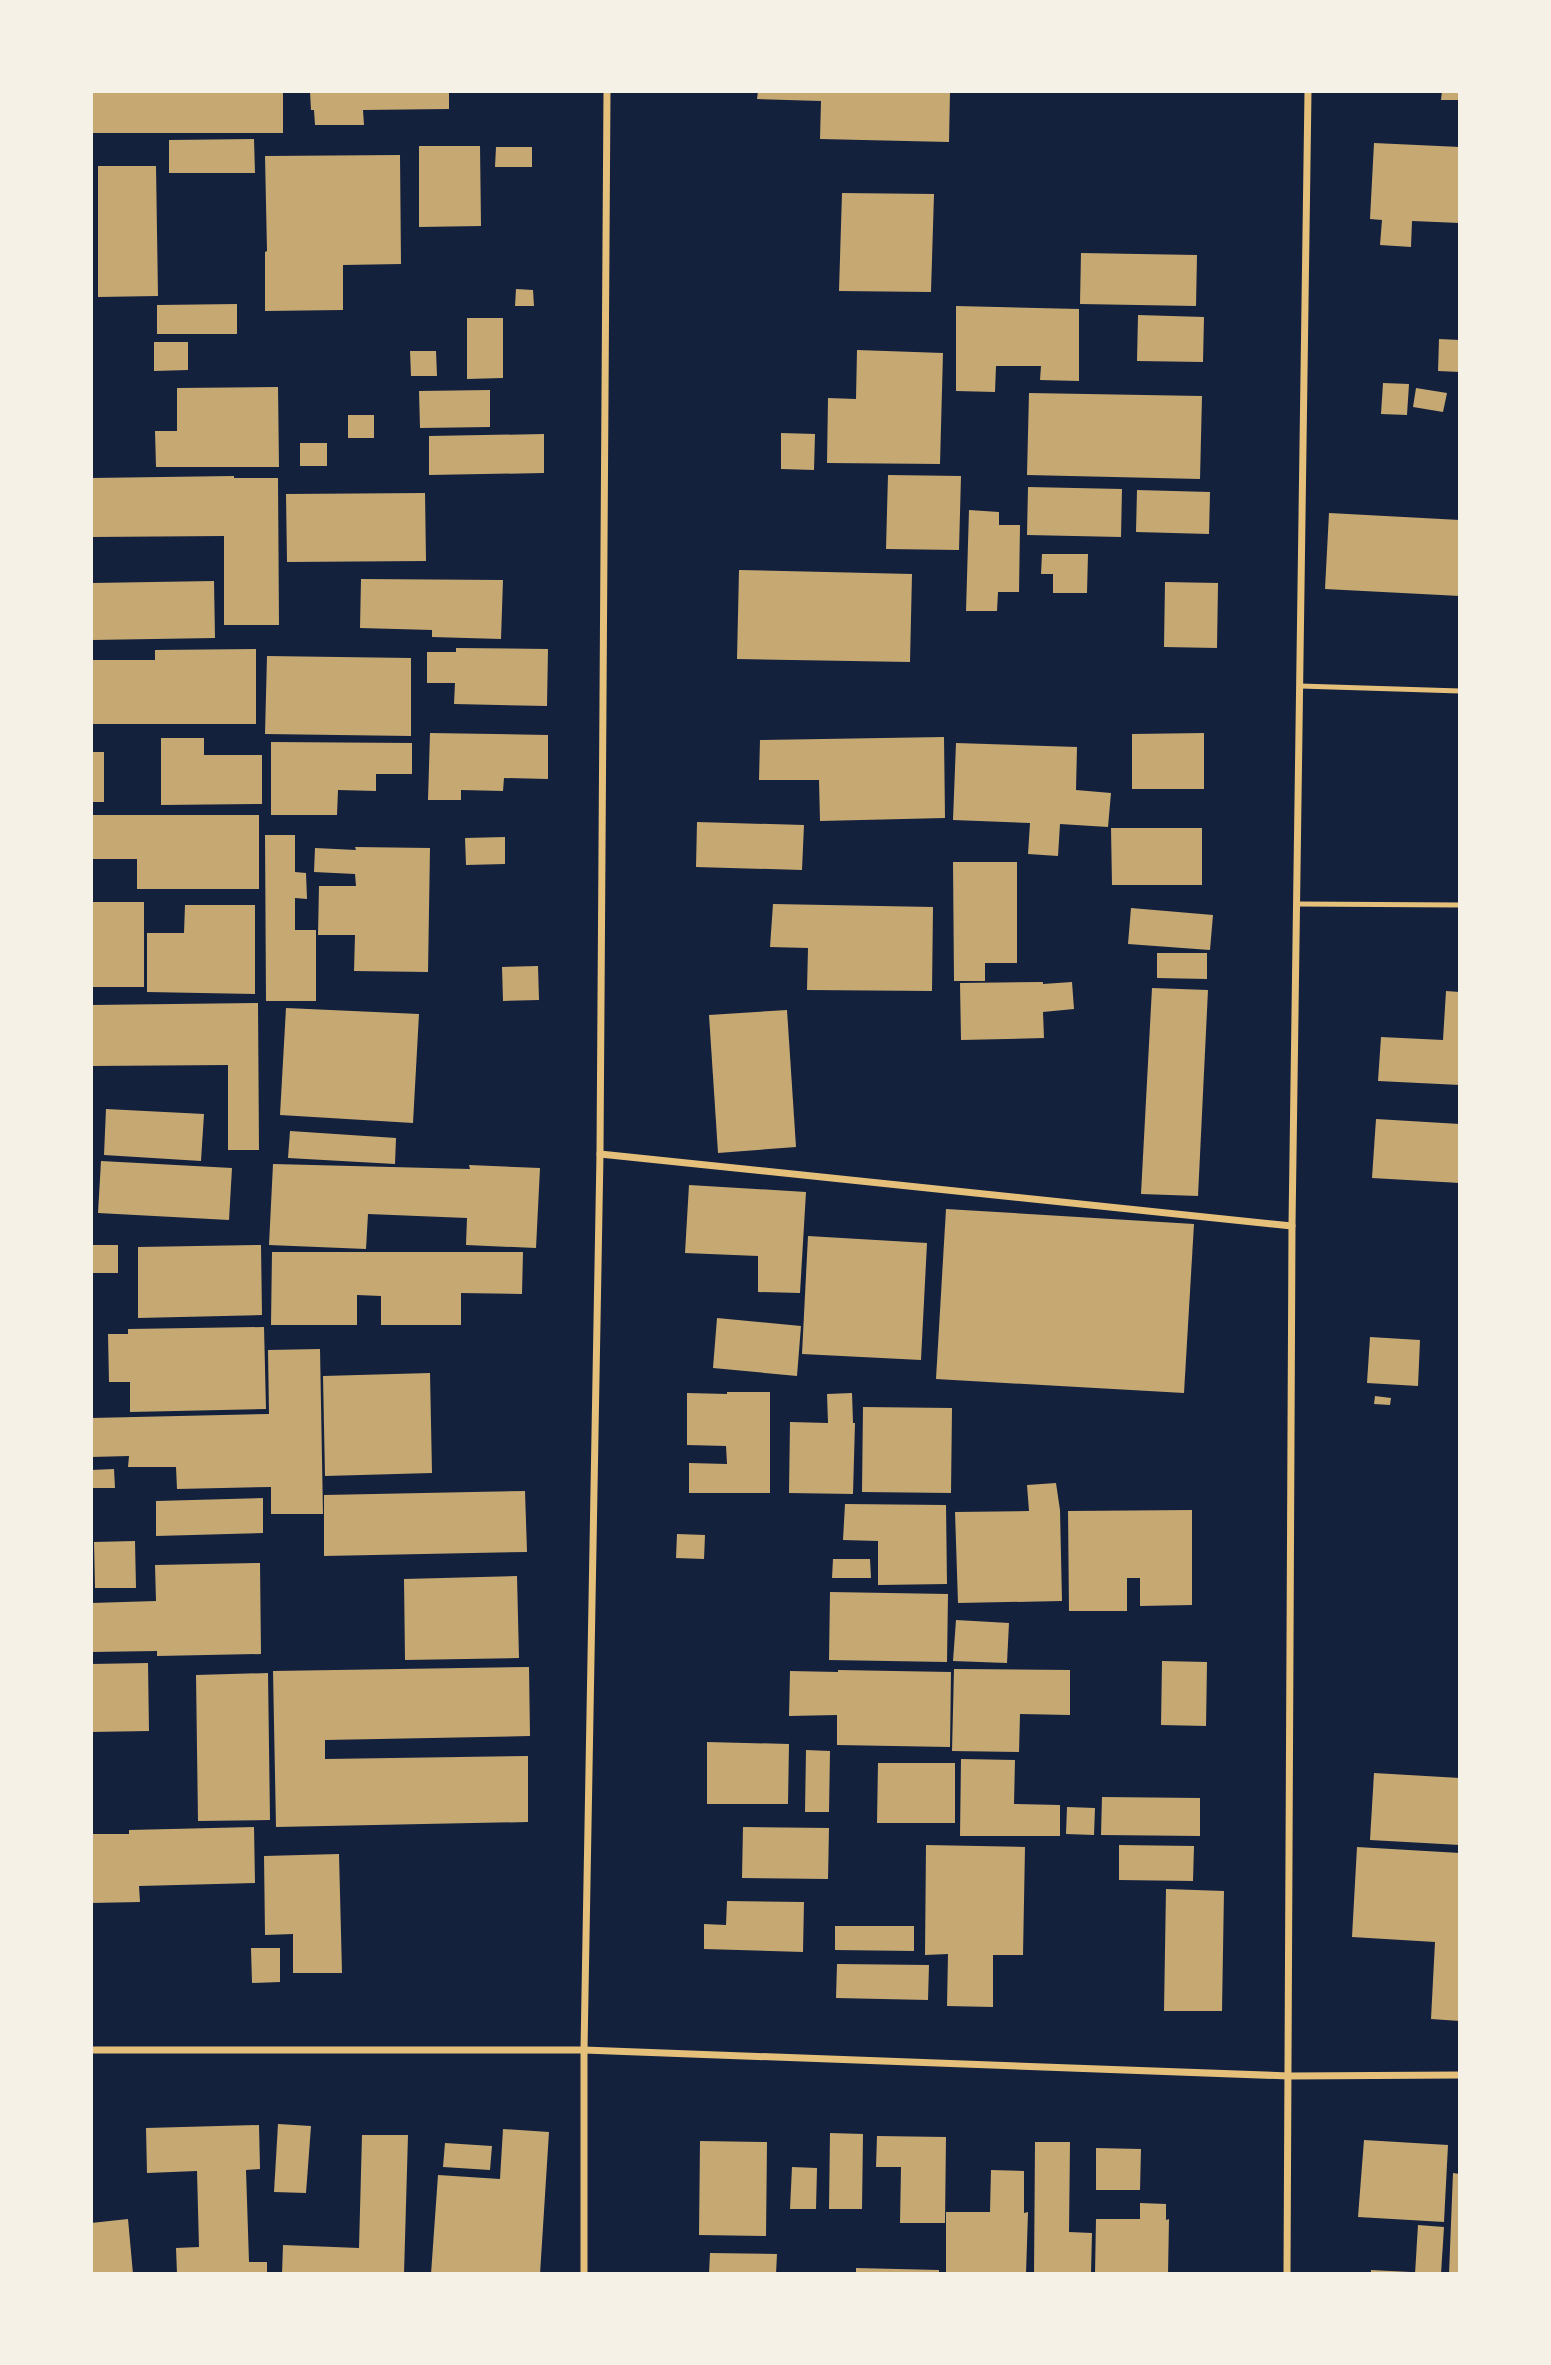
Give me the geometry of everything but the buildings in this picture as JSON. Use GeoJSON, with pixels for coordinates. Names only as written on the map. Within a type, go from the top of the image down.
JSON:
{"type":"FeatureCollection","features":[{"type":"Feature","properties":{"kind":"street"},"geometry":{"type":"LineString","coordinates":[[584,2274],[584,2050],[600,1154],[607,91]]}},
{"type":"Feature","properties":{"kind":"street"},"geometry":{"type":"LineString","coordinates":[[1287,2274],[1292,1226],[1308,91]]}},
{"type":"Feature","properties":{"kind":"street"},"geometry":{"type":"LineString","coordinates":[[600,1154],[1292,1226]]}},
{"type":"Feature","properties":{"kind":"street"},"geometry":{"type":"LineString","coordinates":[[91,2050],[584,2050],[1289,2076],[1460,2076]]}},
{"type":"Feature","properties":{"kind":"lane"},"geometry":{"type":"LineString","coordinates":[[1300,686],[1460,691]]}},
{"type":"Feature","properties":{"kind":"lane"},"geometry":{"type":"LineString","coordinates":[[1297,904],[1460,905]]}}]}
